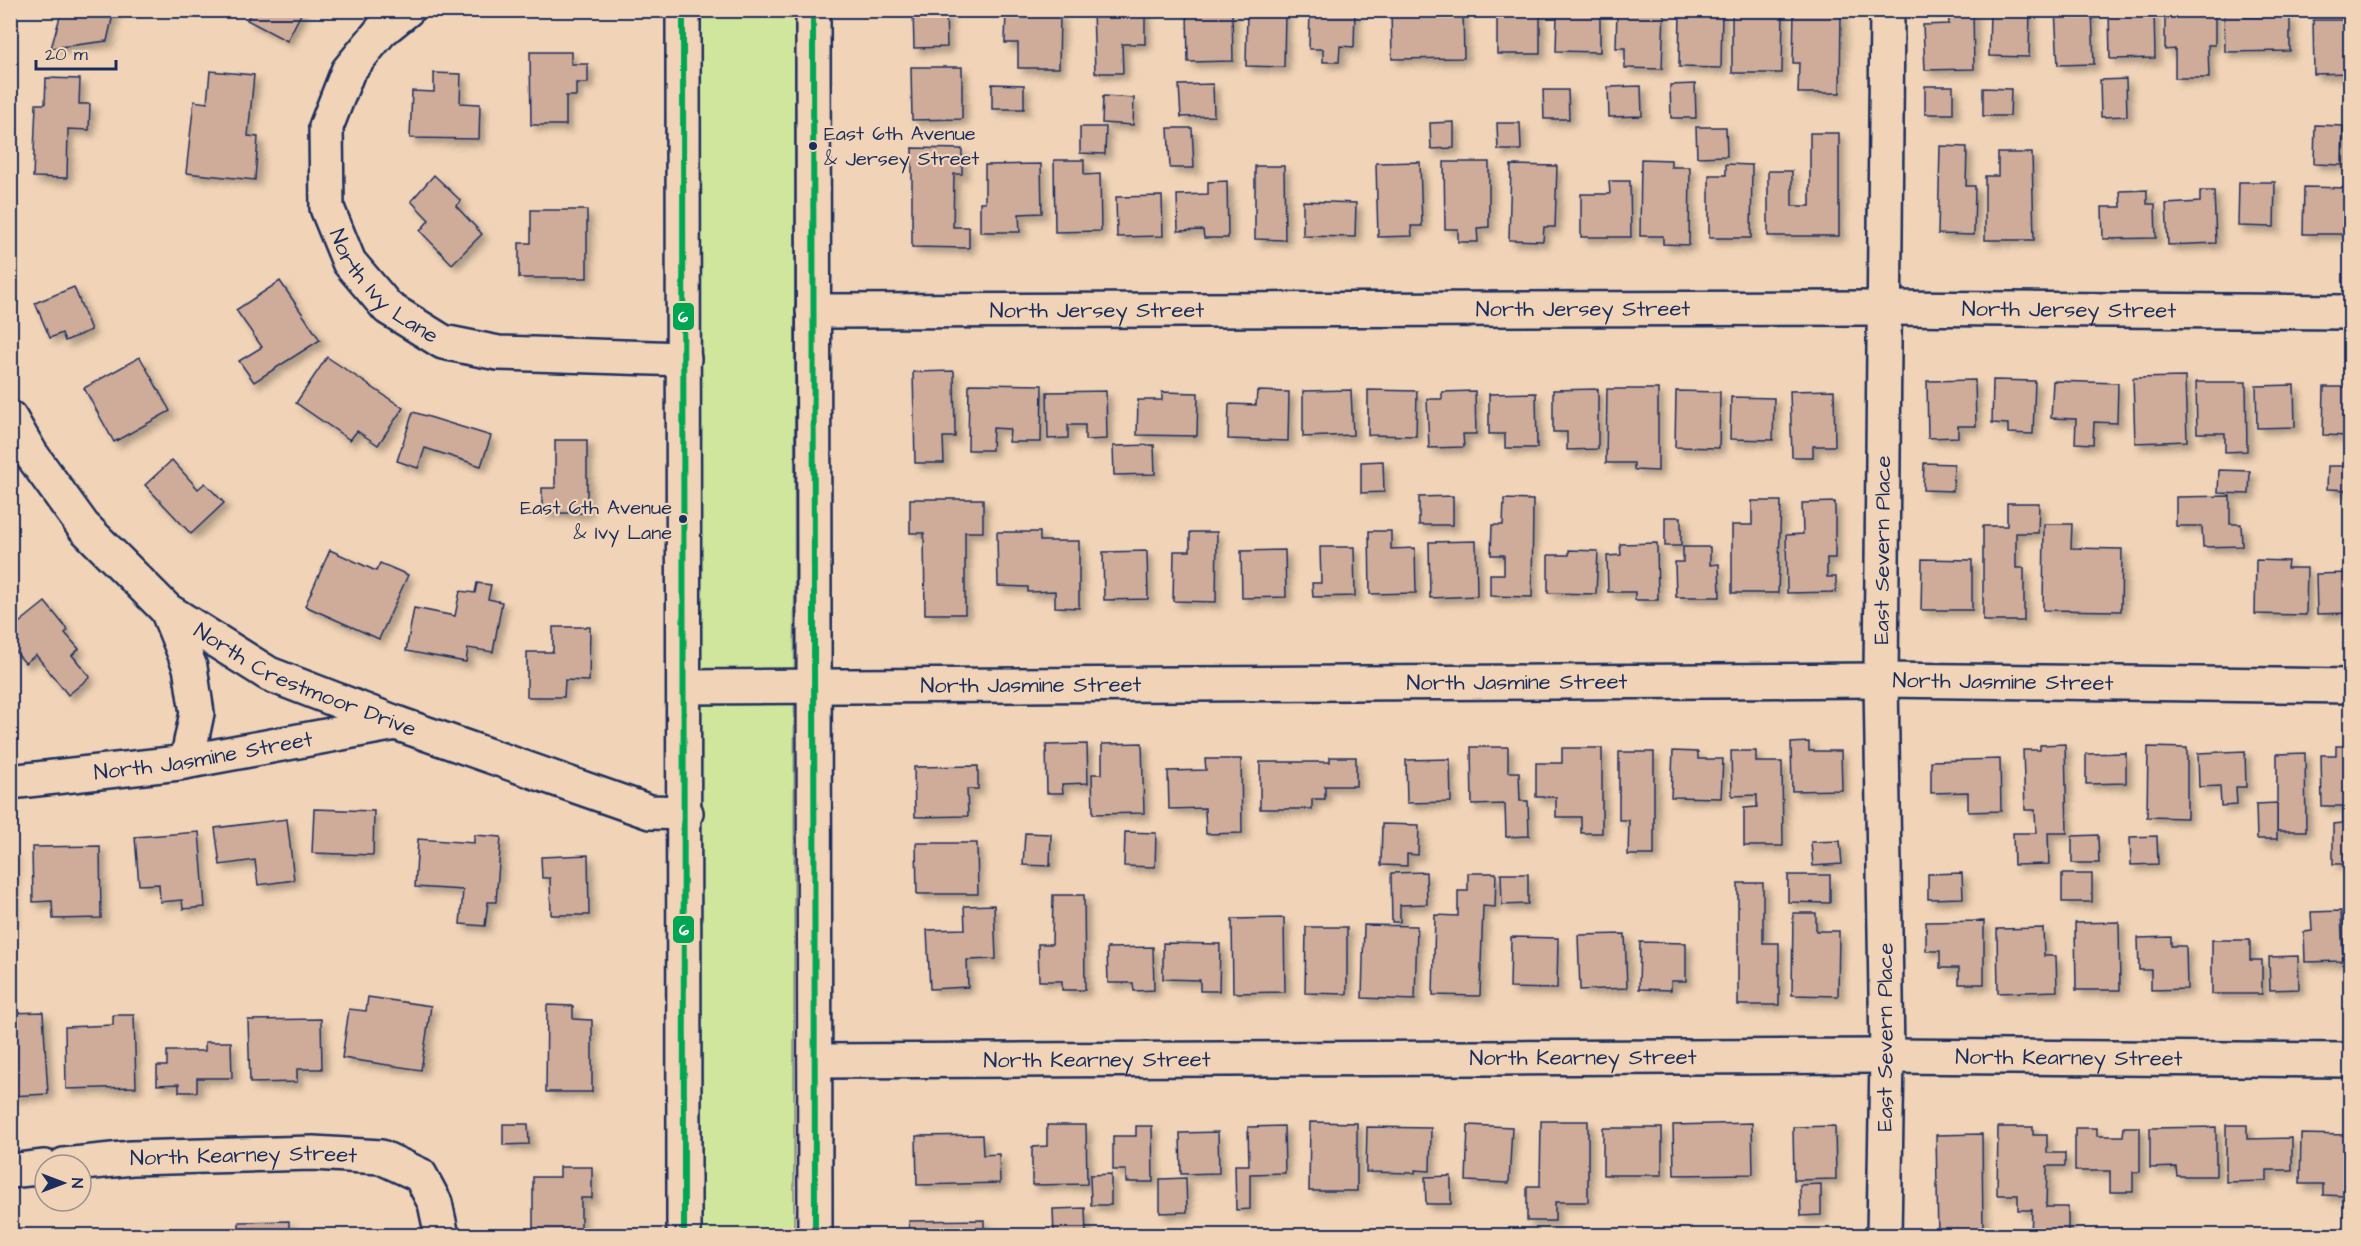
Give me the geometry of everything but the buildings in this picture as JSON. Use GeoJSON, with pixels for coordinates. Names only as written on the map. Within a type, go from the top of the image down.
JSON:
{"type":"FeatureCollection","features":[{"type":"Feature","properties":{"kind":"street","name":"North Ivy Lane"},"geometry":{"type":"LineString","coordinates":[[407,10],[381,31],[348,71],[326,127],[327,208],[349,262],[388,308],[443,342],[498,353],[684,358]]}},
{"type":"Feature","properties":{"kind":"street"},"geometry":{"type":"LineString","coordinates":[[683,10],[686,813],[684,1236]]}},
{"type":"Feature","properties":{"kind":"street"},"geometry":{"type":"LineString","coordinates":[[813,10],[815,1236]]}},
{"type":"Feature","properties":{"kind":"street","name":"East Severn Place"},"geometry":{"type":"LineString","coordinates":[[1884,1236],[1887,1056],[1881,680],[1887,10]]}},
{"type":"Feature","properties":{"kind":"street","name":"North Jersey Street"},"geometry":{"type":"LineString","coordinates":[[813,311],[1883,308],[2350,312]]}},
{"type":"Feature","properties":{"kind":"street","name":"North Crestmoor Drive"},"geometry":{"type":"LineString","coordinates":[[10,418],[31,454],[83,526],[167,610],[269,674],[396,723],[650,812],[686,813]]}},
{"type":"Feature","properties":{"kind":"street"},"geometry":{"type":"LineString","coordinates":[[167,610],[190,667],[197,713],[187,761]]}},
{"type":"Feature","properties":{"kind":"street","name":"North Jasmine Street"},"geometry":{"type":"LineString","coordinates":[[685,687],[1881,680],[2350,686]]}},
{"type":"Feature","properties":{"kind":"street","name":"North Jasmine Street"},"geometry":{"type":"LineString","coordinates":[[10,782],[187,761],[396,723]]}},
{"type":"Feature","properties":{"kind":"street","name":"North Kearney Street"},"geometry":{"type":"LineString","coordinates":[[814,1061],[1887,1056],[2350,1060]]}},
{"type":"Feature","properties":{"kind":"street","name":"North Kearney Street"},"geometry":{"type":"LineString","coordinates":[[93,1162],[132,1158],[339,1153],[381,1157],[420,1175],[435,1203],[442,1236]]}},
{"type":"Feature","properties":{"kind":"street"},"geometry":{"type":"LineString","coordinates":[[10,1171],[33,1168]]}},
{"type":"Feature","properties":{"kind":"green space"},"geometry":{"type":"Polygon","coordinates":[[[696,11],[795,11],[794,1235],[695,1236],[696,11]]]}},
{"type":"Feature","properties":{"kind":"transit line","name":"6"},"geometry":{"type":"LineString","coordinates":[[683,10],[684,1236]]}},
{"type":"Feature","properties":{"kind":"transit line","name":"6"},"geometry":{"type":"LineString","coordinates":[[813,10],[815,1236]]}},
{"type":"Feature","properties":{"kind":"place","name":"East 6th Avenue & Jersey Street"},"geometry":{"type":"Point","coordinates":[813,146]}},
{"type":"Feature","properties":{"kind":"place","name":"East 6th Avenue & Ivy Lane"},"geometry":{"type":"Point","coordinates":[683,519]}}]}
